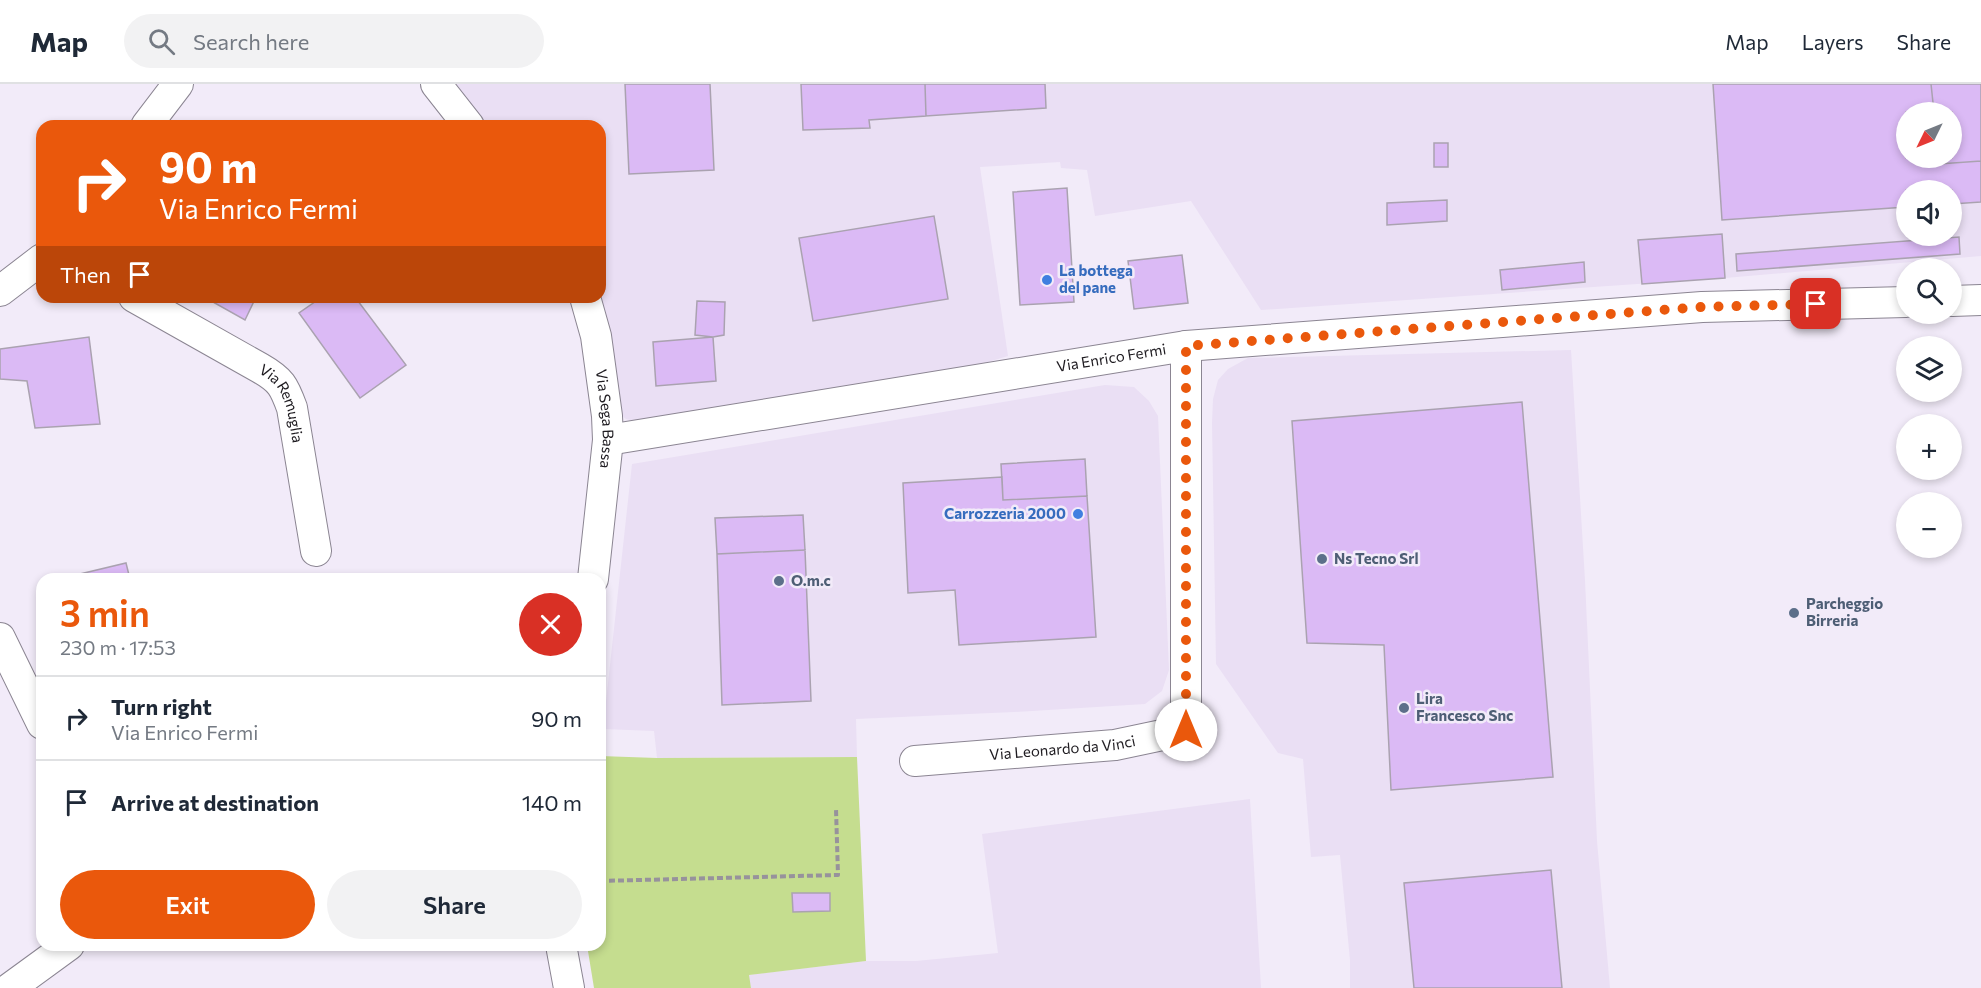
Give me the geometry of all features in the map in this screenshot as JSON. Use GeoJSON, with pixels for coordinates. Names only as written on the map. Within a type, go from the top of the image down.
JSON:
{"type":"FeatureCollection","features":[{"type":"Feature","properties":{"kind":"street"},"geometry":{"type":"LineString","coordinates":[[151,120],[178,84]]}},
{"type":"Feature","properties":{"kind":"street"},"geometry":{"type":"LineString","coordinates":[[436,84],[464,120]]}},
{"type":"Feature","properties":{"kind":"street"},"geometry":{"type":"LineString","coordinates":[[0,291],[36,264]]}},
{"type":"Feature","properties":{"kind":"street"},"geometry":{"type":"LineString","coordinates":[[1962,301],[1981,300]]}},
{"type":"Feature","properties":{"kind":"street","name":"Via Enrico Fermi"},"geometry":{"type":"LineString","coordinates":[[608,440],[1186,346],[1702,307],[1896,302]]}},
{"type":"Feature","properties":{"kind":"street","name":"Via Remuglia"},"geometry":{"type":"LineString","coordinates":[[145,303],[277,378],[284,386],[292,408],[316,551]]}},
{"type":"Feature","properties":{"kind":"street","name":"Via Sega Bassa"},"geometry":{"type":"LineString","coordinates":[[586,303],[601,364],[608,440],[594,573]]}},
{"type":"Feature","properties":{"kind":"street","name":"Via Leonardo da Vinci"},"geometry":{"type":"LineString","coordinates":[[915,761],[1115,744],[1186,730],[1186,346]]}},
{"type":"Feature","properties":{"kind":"street"},"geometry":{"type":"LineString","coordinates":[[0,638],[36,712]]}},
{"type":"Feature","properties":{"kind":"street"},"geometry":{"type":"LineString","coordinates":[[10,988],[61,951]]}},
{"type":"Feature","properties":{"kind":"street"},"geometry":{"type":"LineString","coordinates":[[562,951],[568,988]]}},
{"type":"Feature","properties":{"kind":"path"},"geometry":{"type":"LineString","coordinates":[[606,881],[838,875],[836,809]]}},
{"type":"Feature","properties":{"kind":"shaded area"},"geometry":{"type":"Polygon","coordinates":[[[449,84],[1981,84],[1981,256],[1896,258],[1896,263],[1725,278],[1261,310],[1191,201],[1095,216],[1087,170],[1061,168],[1060,162],[980,167],[1008,356],[968,368],[635,421],[626,419],[617,412],[601,303],[606,303],[606,120],[475,120],[449,84]]]}},
{"type":"Feature","properties":{"kind":"shaded area"},"geometry":{"type":"Polygon","coordinates":[[[1571,350],[1585,580],[1597,841],[1610,988],[1350,988],[1350,960],[1340,855],[1311,857],[1303,759],[1278,753],[1216,664],[1212,423],[1213,399],[1218,380],[1228,369],[1248,358],[1571,350]]]}},
{"type":"Feature","properties":{"kind":"shaded area"},"geometry":{"type":"Polygon","coordinates":[[[1105,385],[1134,387],[1149,401],[1158,416],[1169,670],[1162,691],[1145,704],[856,719],[857,757],[657,758],[654,731],[606,729],[606,702],[632,464],[1105,385]]]}},
{"type":"Feature","properties":{"kind":"shaded area"},"geometry":{"type":"Polygon","coordinates":[[[1250,799],[1261,988],[751,988],[748,975],[866,961],[916,961],[998,953],[982,834],[1250,799]]]}},
{"type":"Feature","properties":{"kind":"green space"},"geometry":{"type":"Polygon","coordinates":[[[606,756],[857,757],[866,961],[749,975],[751,988],[594,988],[588,951],[606,951],[606,756]]]}},
{"type":"Feature","properties":{"kind":"building"},"geometry":{"type":"Polygon","coordinates":[[[625,84],[710,84],[714,170],[629,174],[625,84]]]}},
{"type":"Feature","properties":{"kind":"building"},"geometry":{"type":"Polygon","coordinates":[[[801,84],[925,84],[926,116],[869,120],[870,128],[803,130],[801,84]]]}},
{"type":"Feature","properties":{"kind":"building"},"geometry":{"type":"Polygon","coordinates":[[[925,84],[1045,84],[1046,108],[926,116],[925,84]]]}},
{"type":"Feature","properties":{"kind":"building"},"geometry":{"type":"Polygon","coordinates":[[[1713,84],[1931,84],[1933,102],[1896,102],[1896,168],[1962,168],[1962,162],[1981,161],[1981,202],[1962,203],[1962,180],[1896,180],[1896,208],[1722,220],[1713,84]]]}},
{"type":"Feature","properties":{"kind":"building"},"geometry":{"type":"Polygon","coordinates":[[[1931,84],[1981,84],[1981,161],[1962,162],[1962,102],[1933,102],[1931,84]]]}},
{"type":"Feature","properties":{"kind":"building"},"geometry":{"type":"Polygon","coordinates":[[[1434,143],[1448,143],[1448,167],[1434,167],[1434,143]]]}},
{"type":"Feature","properties":{"kind":"building"},"geometry":{"type":"Polygon","coordinates":[[[1067,188],[1074,302],[1020,305],[1013,192],[1067,188]]]}},
{"type":"Feature","properties":{"kind":"building"},"geometry":{"type":"Polygon","coordinates":[[[1447,200],[1447,221],[1387,225],[1387,203],[1447,200]]]}},
{"type":"Feature","properties":{"kind":"building"},"geometry":{"type":"Polygon","coordinates":[[[934,216],[948,299],[813,321],[799,238],[934,216]]]}},
{"type":"Feature","properties":{"kind":"building"},"geometry":{"type":"Polygon","coordinates":[[[1722,234],[1725,278],[1642,284],[1638,240],[1722,234]]]}},
{"type":"Feature","properties":{"kind":"building"},"geometry":{"type":"Polygon","coordinates":[[[1896,242],[1896,246],[1960,246],[1960,254],[1737,271],[1736,254],[1896,242]]]}},
{"type":"Feature","properties":{"kind":"building"},"geometry":{"type":"Polygon","coordinates":[[[1182,255],[1188,303],[1134,309],[1128,261],[1182,255]]]}},
{"type":"Feature","properties":{"kind":"building"},"geometry":{"type":"Polygon","coordinates":[[[1584,262],[1585,282],[1502,290],[1500,270],[1584,262]]]}},
{"type":"Feature","properties":{"kind":"building"},"geometry":{"type":"Polygon","coordinates":[[[697,301],[725,302],[724,335],[713,337],[695,335],[697,301]]]}},
{"type":"Feature","properties":{"kind":"building"},"geometry":{"type":"Polygon","coordinates":[[[215,303],[253,303],[245,320],[215,303]]]}},
{"type":"Feature","properties":{"kind":"building"},"geometry":{"type":"Polygon","coordinates":[[[313,303],[360,303],[406,365],[360,398],[299,313],[313,303]]]}},
{"type":"Feature","properties":{"kind":"building"},"geometry":{"type":"Polygon","coordinates":[[[89,337],[100,424],[35,428],[27,381],[0,379],[0,349],[89,337]]]}},
{"type":"Feature","properties":{"kind":"building"},"geometry":{"type":"Polygon","coordinates":[[[713,337],[716,381],[656,386],[653,342],[713,337]]]}},
{"type":"Feature","properties":{"kind":"building"},"geometry":{"type":"Polygon","coordinates":[[[1522,402],[1553,777],[1391,790],[1384,645],[1307,643],[1292,421],[1522,402]]]}},
{"type":"Feature","properties":{"kind":"building"},"geometry":{"type":"Polygon","coordinates":[[[1085,459],[1087,496],[1003,500],[1001,464],[1085,459]]]}},
{"type":"Feature","properties":{"kind":"building"},"geometry":{"type":"Polygon","coordinates":[[[1002,477],[1003,500],[1087,496],[1096,637],[959,645],[955,590],[908,593],[903,483],[1002,477]]]}},
{"type":"Feature","properties":{"kind":"building"},"geometry":{"type":"Polygon","coordinates":[[[803,515],[805,550],[717,554],[715,518],[803,515]]]}},
{"type":"Feature","properties":{"kind":"building"},"geometry":{"type":"Polygon","coordinates":[[[805,550],[811,701],[722,705],[717,554],[805,550]]]}},
{"type":"Feature","properties":{"kind":"building"},"geometry":{"type":"Polygon","coordinates":[[[126,563],[128,573],[84,573],[126,563]]]}},
{"type":"Feature","properties":{"kind":"building"},"geometry":{"type":"Polygon","coordinates":[[[1551,870],[1562,988],[1414,988],[1404,883],[1551,870]]]}},
{"type":"Feature","properties":{"kind":"building"},"geometry":{"type":"Polygon","coordinates":[[[792,893],[830,893],[830,911],[793,912],[792,893]]]}},
{"type":"Feature","properties":{"kind":"place","name":"La bottega del pane"},"geometry":{"type":"Point","coordinates":[1047,280]}},
{"type":"Feature","properties":{"kind":"place","name":"Carrozzeria 2000"},"geometry":{"type":"Point","coordinates":[1078,514]}},
{"type":"Feature","properties":{"kind":"place","name":"Ns Tecno Srl"},"geometry":{"type":"Point","coordinates":[1322,559]}},
{"type":"Feature","properties":{"kind":"place","name":"O.m.c"},"geometry":{"type":"Point","coordinates":[779,581]}},
{"type":"Feature","properties":{"kind":"place","name":"Parcheggio Birreria"},"geometry":{"type":"Point","coordinates":[1794,613]}},
{"type":"Feature","properties":{"kind":"place","name":"Lira Francesco Snc"},"geometry":{"type":"Point","coordinates":[1404,708]}},
{"type":"Feature","properties":{"kind":"route"},"geometry":{"type":"LineString","coordinates":[[1186,730],[1186,346],[1702,307],[1816,304]]}}]}
